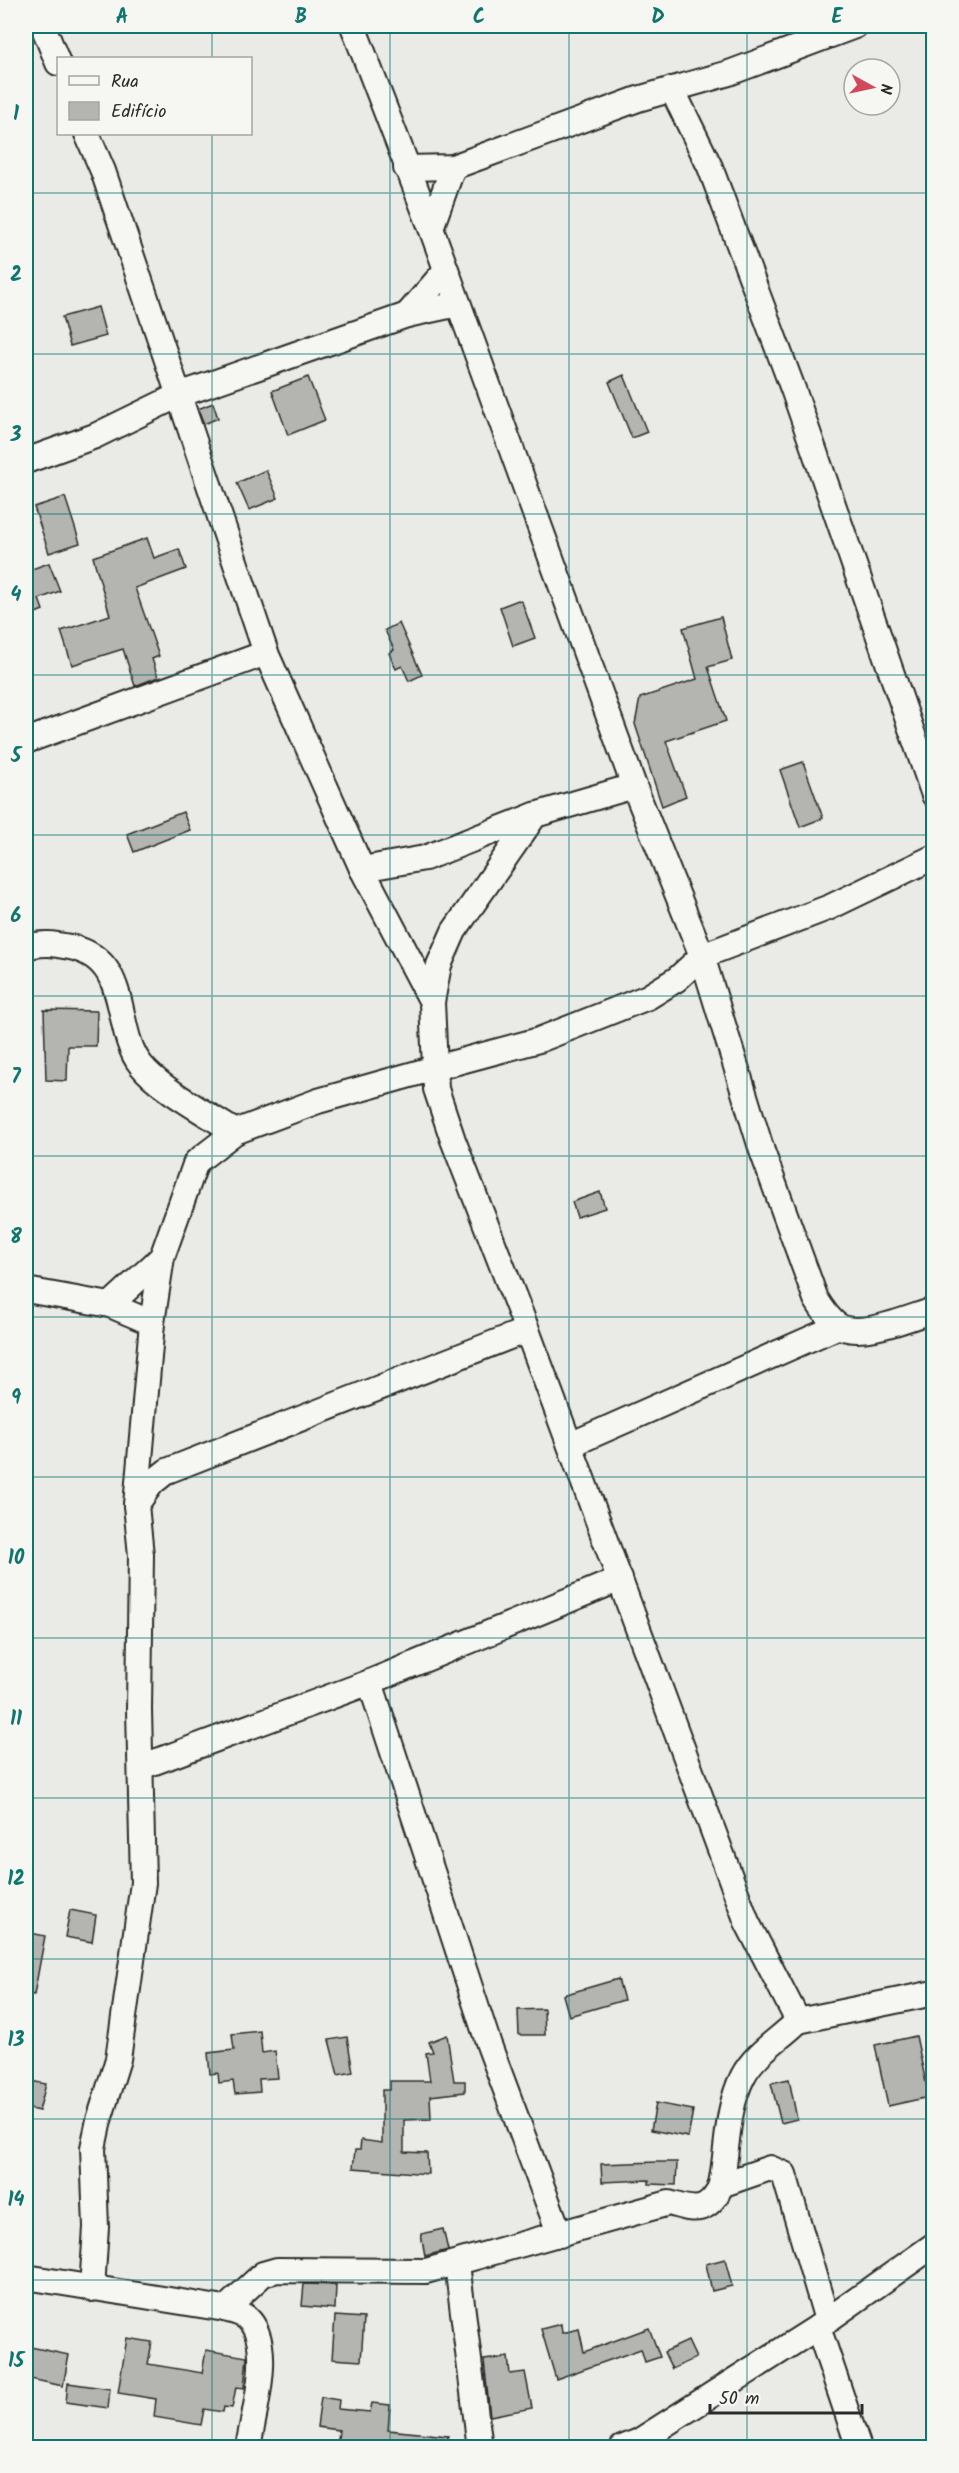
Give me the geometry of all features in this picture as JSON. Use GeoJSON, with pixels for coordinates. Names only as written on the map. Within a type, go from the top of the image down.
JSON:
{"type":"FeatureCollection","features":[{"type":"Feature","properties":{"kind":"street"},"geometry":{"type":"LineString","coordinates":[[353,26],[431,228],[634,786],[702,957],[762,1151],[816,1299],[824,1312],[839,1326]]}},
{"type":"Feature","properties":{"kind":"street"},"geometry":{"type":"LineString","coordinates":[[406,168],[453,167],[638,99],[729,73],[855,26]]}},
{"type":"Feature","properties":{"kind":"street"},"geometry":{"type":"LineString","coordinates":[[33,27],[57,62]]}},
{"type":"Feature","properties":{"kind":"street"},"geometry":{"type":"LineString","coordinates":[[672,89],[710,167],[784,367],[933,795]]}},
{"type":"Feature","properties":{"kind":"street"},"geometry":{"type":"LineString","coordinates":[[87,135],[103,171],[266,653],[362,869],[432,1002]]}},
{"type":"Feature","properties":{"kind":"street"},"geometry":{"type":"LineString","coordinates":[[431,228],[453,167]]}},
{"type":"Feature","properties":{"kind":"street"},"geometry":{"type":"LineString","coordinates":[[407,315],[446,270]]}},
{"type":"Feature","properties":{"kind":"street"},"geometry":{"type":"LineString","coordinates":[[26,460],[95,436],[178,394],[407,315],[458,304]]}},
{"type":"Feature","properties":{"kind":"street"},"geometry":{"type":"LineString","coordinates":[[26,741],[266,653]]}},
{"type":"Feature","properties":{"kind":"street"},"geometry":{"type":"LineString","coordinates":[[362,869],[425,858],[535,815],[634,786]]}},
{"type":"Feature","properties":{"kind":"street"},"geometry":{"type":"LineString","coordinates":[[535,815],[454,931],[439,965],[432,1002],[436,1089],[453,1140],[527,1330],[747,1922],[798,2021]]}},
{"type":"Feature","properties":{"kind":"street"},"geometry":{"type":"LineString","coordinates":[[92,2289],[96,2227],[93,2148],[118,2059],[143,1883],[141,1555],[136,1505],[140,1452],[152,1323],[162,1257],[196,1162],[235,1132],[318,1101],[539,1040],[648,997],[677,979],[702,957],[830,907],[933,857]]}},
{"type":"Feature","properties":{"kind":"street"},"geometry":{"type":"LineString","coordinates":[[26,947],[49,943],[79,949],[100,962],[111,977],[123,1010],[130,1051],[143,1068],[235,1132]]}},
{"type":"Feature","properties":{"kind":"street"},"geometry":{"type":"LineString","coordinates":[[110,1305],[162,1257]]}},
{"type":"Feature","properties":{"kind":"street"},"geometry":{"type":"LineString","coordinates":[[26,1290],[110,1305],[152,1323]]}},
{"type":"Feature","properties":{"kind":"street"},"geometry":{"type":"LineString","coordinates":[[570,1445],[839,1326],[875,1329],[933,1310]]}},
{"type":"Feature","properties":{"kind":"street"},"geometry":{"type":"LineString","coordinates":[[136,1505],[152,1483],[167,1471],[527,1330]]}},
{"type":"Feature","properties":{"kind":"street"},"geometry":{"type":"LineString","coordinates":[[140,1452],[167,1471]]}},
{"type":"Feature","properties":{"kind":"street"},"geometry":{"type":"LineString","coordinates":[[141,1767],[370,1682],[620,1579]]}},
{"type":"Feature","properties":{"kind":"street"},"geometry":{"type":"LineString","coordinates":[[370,1682],[489,2045],[560,2235]]}},
{"type":"Feature","properties":{"kind":"street"},"geometry":{"type":"LineString","coordinates":[[225,2309],[263,2274],[277,2270],[426,2271],[669,2203],[693,2209],[704,2206],[716,2196],[721,2186],[728,2129],[742,2077],[753,2061],[798,2021],[933,1993]]}},
{"type":"Feature","properties":{"kind":"street"},"geometry":{"type":"LineString","coordinates":[[721,2186],[770,2168],[784,2174],[823,2324],[859,2448]]}},
{"type":"Feature","properties":{"kind":"street"},"geometry":{"type":"LineString","coordinates":[[634,2445],[823,2324],[933,2245]]}},
{"type":"Feature","properties":{"kind":"street"},"geometry":{"type":"LineString","coordinates":[[456,2264],[480,2448]]}},
{"type":"Feature","properties":{"kind":"street"},"geometry":{"type":"LineString","coordinates":[[26,2277],[225,2309],[246,2317],[259,2334],[262,2359],[248,2448]]}},
{"type":"Feature","properties":{"kind":"building"},"geometry":{"type":"Polygon","coordinates":[[[98,307],[106,336],[70,346],[62,317],[98,307]]]}},
{"type":"Feature","properties":{"kind":"building"},"geometry":{"type":"Polygon","coordinates":[[[624,375],[647,432],[632,438],[609,382],[624,375]]]}},
{"type":"Feature","properties":{"kind":"building"},"geometry":{"type":"Polygon","coordinates":[[[308,377],[325,420],[288,435],[272,391],[308,377]]]}},
{"type":"Feature","properties":{"kind":"building"},"geometry":{"type":"Polygon","coordinates":[[[213,403],[218,418],[204,424],[198,409],[213,403]]]}},
{"type":"Feature","properties":{"kind":"building"},"geometry":{"type":"Polygon","coordinates":[[[266,470],[278,498],[249,510],[237,483],[266,470]]]}},
{"type":"Feature","properties":{"kind":"building"},"geometry":{"type":"Polygon","coordinates":[[[65,497],[80,543],[49,553],[34,507],[65,497]]]}},
{"type":"Feature","properties":{"kind":"building"},"geometry":{"type":"Polygon","coordinates":[[[147,538],[154,558],[179,549],[186,569],[135,588],[159,656],[152,659],[158,677],[135,686],[123,649],[72,665],[61,631],[110,615],[93,557],[147,538]]]}},
{"type":"Feature","properties":{"kind":"building"},"geometry":{"type":"Polygon","coordinates":[[[49,563],[60,591],[39,599],[43,610],[26,617],[26,568],[29,573],[29,570],[49,563]]]}},
{"type":"Feature","properties":{"kind":"building"},"geometry":{"type":"Polygon","coordinates":[[[518,600],[522,602],[535,638],[513,646],[500,607],[518,600]]]}},
{"type":"Feature","properties":{"kind":"building"},"geometry":{"type":"Polygon","coordinates":[[[721,617],[732,660],[708,667],[726,721],[666,741],[686,796],[662,806],[635,724],[640,698],[697,679],[683,628],[721,617]]]}},
{"type":"Feature","properties":{"kind":"building"},"geometry":{"type":"Polygon","coordinates":[[[399,623],[422,675],[409,681],[402,666],[396,669],[389,653],[394,650],[385,630],[399,623]]]}},
{"type":"Feature","properties":{"kind":"building"},"geometry":{"type":"Polygon","coordinates":[[[803,762],[823,818],[800,827],[780,770],[803,762]]]}},
{"type":"Feature","properties":{"kind":"building"},"geometry":{"type":"Polygon","coordinates":[[[183,812],[190,830],[134,852],[127,834],[183,812]]]}},
{"type":"Feature","properties":{"kind":"building"},"geometry":{"type":"Polygon","coordinates":[[[44,1010],[97,1011],[96,1046],[68,1046],[67,1081],[46,1080],[44,1010]]]}},
{"type":"Feature","properties":{"kind":"building"},"geometry":{"type":"Polygon","coordinates":[[[600,1192],[605,1208],[577,1217],[572,1202],[600,1192]]]}},
{"type":"Feature","properties":{"kind":"building"},"geometry":{"type":"Polygon","coordinates":[[[70,1910],[96,1915],[92,1942],[65,1937],[70,1910]]]}},
{"type":"Feature","properties":{"kind":"building"},"geometry":{"type":"Polygon","coordinates":[[[26,1932],[45,1936],[34,1995],[26,1994],[26,1932]]]}},
{"type":"Feature","properties":{"kind":"building"},"geometry":{"type":"Polygon","coordinates":[[[618,1979],[624,2000],[569,2016],[563,1995],[618,1979]]]}},
{"type":"Feature","properties":{"kind":"building"},"geometry":{"type":"Polygon","coordinates":[[[544,2009],[545,2035],[519,2035],[518,2010],[544,2009]]]}},
{"type":"Feature","properties":{"kind":"building"},"geometry":{"type":"Polygon","coordinates":[[[260,2031],[262,2053],[275,2051],[278,2078],[259,2079],[260,2092],[235,2094],[233,2081],[219,2083],[218,2073],[210,2074],[208,2053],[234,2050],[232,2034],[260,2031]]]}},
{"type":"Feature","properties":{"kind":"building"},"geometry":{"type":"Polygon","coordinates":[[[447,2035],[454,2081],[465,2081],[465,2092],[430,2096],[431,2119],[404,2120],[404,2152],[427,2153],[428,2174],[353,2168],[355,2150],[360,2150],[361,2140],[382,2143],[382,2090],[390,2090],[390,2081],[430,2081],[426,2053],[433,2052],[429,2042],[447,2035]]]}},
{"type":"Feature","properties":{"kind":"building"},"geometry":{"type":"Polygon","coordinates":[[[916,2036],[929,2097],[888,2106],[875,2045],[916,2036]]]}},
{"type":"Feature","properties":{"kind":"building"},"geometry":{"type":"Polygon","coordinates":[[[347,2037],[353,2072],[338,2075],[329,2040],[347,2037]]]}},
{"type":"Feature","properties":{"kind":"building"},"geometry":{"type":"Polygon","coordinates":[[[789,2079],[797,2119],[781,2123],[771,2083],[789,2079]]]}},
{"type":"Feature","properties":{"kind":"building"},"geometry":{"type":"Polygon","coordinates":[[[26,2080],[46,2084],[39,2111],[26,2108],[26,2080]]]}},
{"type":"Feature","properties":{"kind":"building"},"geometry":{"type":"Polygon","coordinates":[[[656,2103],[693,2110],[688,2137],[651,2130],[656,2103]]]}},
{"type":"Feature","properties":{"kind":"building"},"geometry":{"type":"Polygon","coordinates":[[[677,2162],[676,2185],[649,2184],[649,2180],[602,2182],[601,2164],[677,2162]]]}},
{"type":"Feature","properties":{"kind":"building"},"geometry":{"type":"Polygon","coordinates":[[[443,2229],[448,2250],[425,2256],[421,2234],[443,2229]]]}},
{"type":"Feature","properties":{"kind":"building"},"geometry":{"type":"Polygon","coordinates":[[[725,2259],[732,2286],[712,2291],[706,2264],[725,2259]]]}},
{"type":"Feature","properties":{"kind":"building"},"geometry":{"type":"Polygon","coordinates":[[[304,2284],[336,2285],[335,2309],[302,2306],[304,2284]]]}},
{"type":"Feature","properties":{"kind":"building"},"geometry":{"type":"Polygon","coordinates":[[[335,2316],[364,2318],[361,2361],[332,2359],[335,2316]]]}},
{"type":"Feature","properties":{"kind":"building"},"geometry":{"type":"Polygon","coordinates":[[[561,2324],[562,2333],[579,2329],[584,2352],[649,2328],[660,2357],[645,2362],[641,2349],[556,2379],[541,2329],[561,2324]]]}},
{"type":"Feature","properties":{"kind":"building"},"geometry":{"type":"Polygon","coordinates":[[[127,2338],[152,2342],[148,2364],[202,2373],[206,2350],[247,2357],[244,2388],[236,2387],[232,2408],[224,2407],[223,2412],[204,2409],[201,2425],[154,2417],[156,2399],[118,2393],[127,2338]]]}},
{"type":"Feature","properties":{"kind":"building"},"geometry":{"type":"Polygon","coordinates":[[[688,2341],[696,2358],[672,2369],[664,2352],[688,2341]]]}},
{"type":"Feature","properties":{"kind":"building"},"geometry":{"type":"Polygon","coordinates":[[[26,2346],[69,2355],[63,2386],[26,2378],[26,2346]]]}},
{"type":"Feature","properties":{"kind":"building"},"geometry":{"type":"Polygon","coordinates":[[[508,2357],[510,2374],[525,2372],[532,2408],[490,2416],[484,2360],[508,2357]]]}},
{"type":"Feature","properties":{"kind":"building"},"geometry":{"type":"Polygon","coordinates":[[[68,2383],[110,2389],[108,2408],[66,2402],[68,2383]]]}},
{"type":"Feature","properties":{"kind":"building"},"geometry":{"type":"Polygon","coordinates":[[[321,2397],[339,2400],[338,2409],[370,2412],[372,2403],[390,2405],[388,2430],[448,2436],[447,2448],[337,2448],[339,2430],[317,2427],[321,2397]]]}}]}
